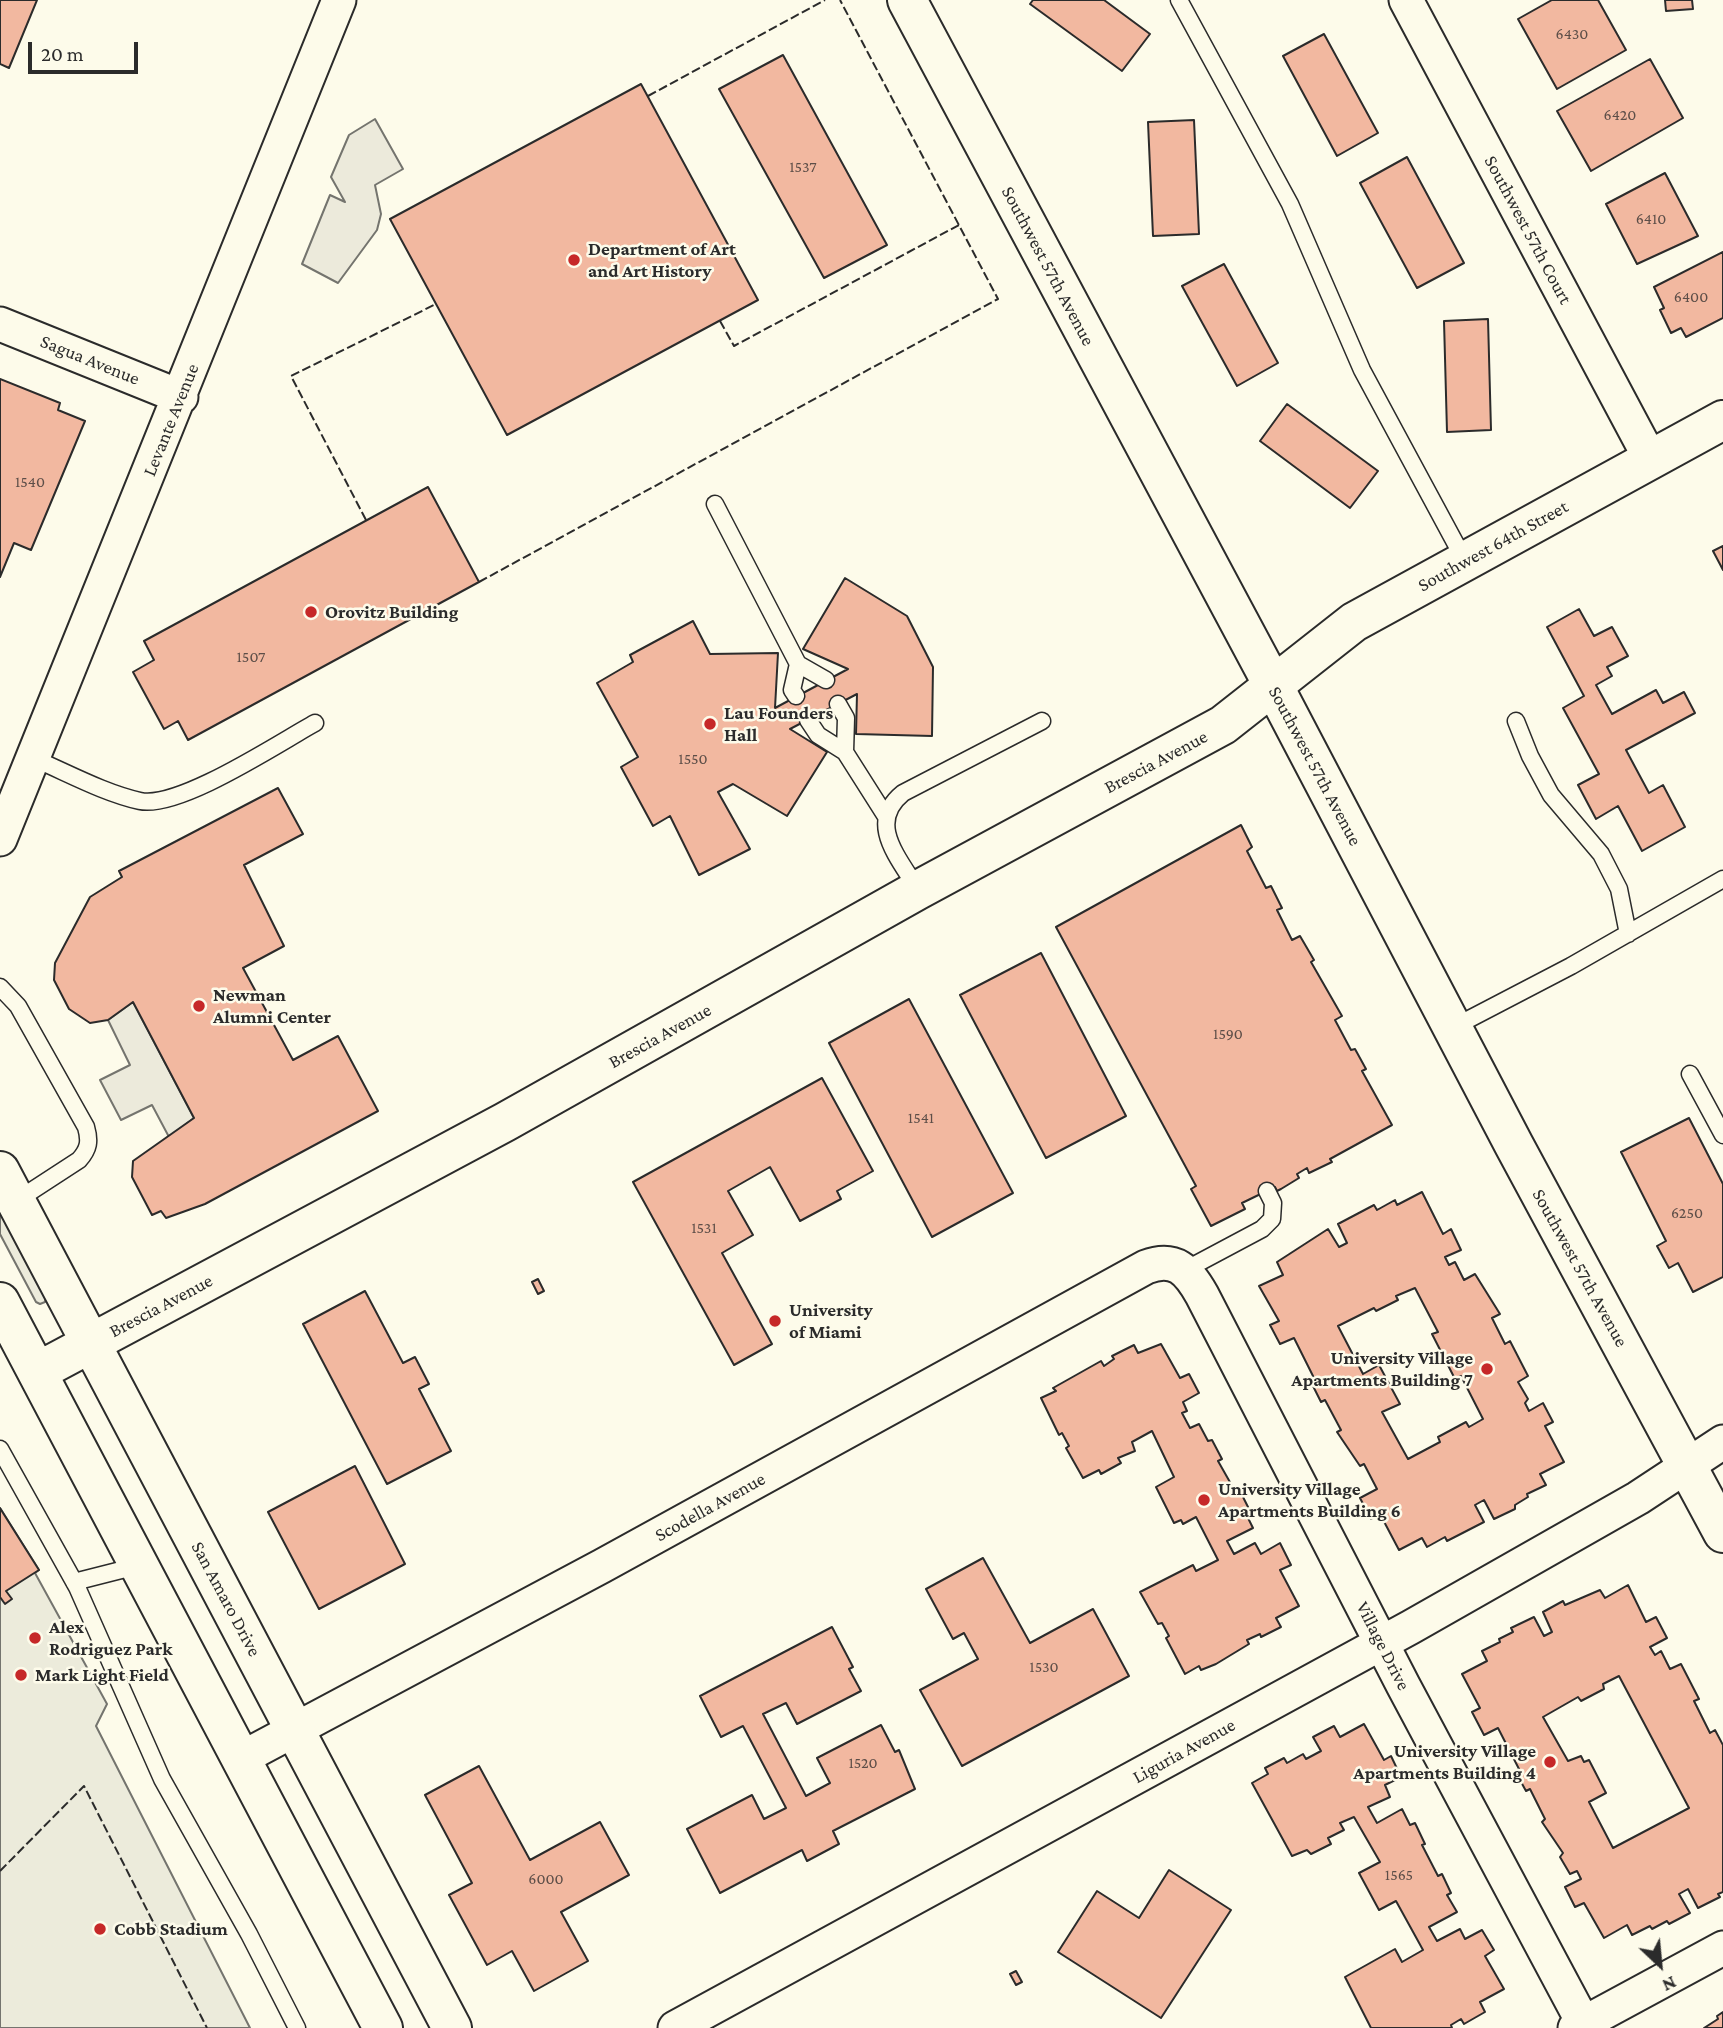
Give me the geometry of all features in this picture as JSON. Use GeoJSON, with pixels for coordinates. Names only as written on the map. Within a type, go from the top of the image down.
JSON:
{"type":"FeatureCollection","features":[{"type":"Feature","properties":{"kind":"street","name":"Levante Avenue"},"geometry":{"type":"LineString","coordinates":[[0,839],[35,759],[181,397],[261,188],[339,0]]}},
{"type":"Feature","properties":{"kind":"street","name":"Southwest 57th Avenue"},"geometry":{"type":"LineString","coordinates":[[907,0],[1723,1533]]}},
{"type":"Feature","properties":{"kind":"street","name":"Southwest 57th Court"},"geometry":{"type":"LineString","coordinates":[[1406,0],[1651,460]]}},
{"type":"Feature","properties":{"kind":"street","name":"Sagua Avenue"},"geometry":{"type":"LineString","coordinates":[[0,324],[181,397]]}},
{"type":"Feature","properties":{"kind":"street","name":"Southwest 64th Street"},"geometry":{"type":"LineString","coordinates":[[1274,687],[1354,622],[1723,420]]}},
{"type":"Feature","properties":{"kind":"street","name":"Brescia Avenue"},"geometry":{"type":"LineString","coordinates":[[37,1372],[493,1128],[1223,725],[1274,687]]}},
{"type":"Feature","properties":{"kind":"street","name":"San Amaro Drive"},"geometry":{"type":"LineString","coordinates":[[8,1186],[452,2028]]}},
{"type":"Feature","properties":{"kind":"street","name":"Scodella Avenue"},"geometry":{"type":"LineString","coordinates":[[240,1759],[613,1560],[1146,1267],[1159,1262],[1182,1268]]}},
{"type":"Feature","properties":{"kind":"street","name":"Village Drive"},"geometry":{"type":"LineString","coordinates":[[1182,1268],[1202,1295],[1581,2027]]}},
{"type":"Feature","properties":{"kind":"street"},"geometry":{"type":"LineString","coordinates":[[0,1302],[383,2028]]}},
{"type":"Feature","properties":{"kind":"street","name":"Liguria Avenue"},"geometry":{"type":"LineString","coordinates":[[675,2028],[1381,1643],[1630,1503],[1723,1442]]}},
{"type":"Feature","properties":{"kind":"street"},"geometry":{"type":"LineString","coordinates":[[1581,2027],[1723,1948]]}},
{"type":"Feature","properties":{"kind":"lane"},"geometry":{"type":"LineString","coordinates":[[1178,0],[1290,204],[1362,370],[1465,561]]}},
{"type":"Feature","properties":{"kind":"lane"},"geometry":{"type":"LineString","coordinates":[[715,504],[798,664],[826,680]]}},
{"type":"Feature","properties":{"kind":"lane"},"geometry":{"type":"LineString","coordinates":[[796,696],[792,690],[798,664]]}},
{"type":"Feature","properties":{"kind":"lane"},"geometry":{"type":"LineString","coordinates":[[838,704],[846,718],[845,752]]}},
{"type":"Feature","properties":{"kind":"lane"},"geometry":{"type":"LineString","coordinates":[[808,719],[817,735],[845,752],[885,815]]}},
{"type":"Feature","properties":{"kind":"lane"},"geometry":{"type":"LineString","coordinates":[[918,891],[885,831],[885,815],[891,803],[903,793],[1042,721]]}},
{"type":"Feature","properties":{"kind":"lane"},"geometry":{"type":"LineString","coordinates":[[1516,722],[1551,795],[1607,866],[1619,889],[1628,934]]}},
{"type":"Feature","properties":{"kind":"lane"},"geometry":{"type":"LineString","coordinates":[[35,759],[141,801],[167,801],[189,792],[315,723]]}},
{"type":"Feature","properties":{"kind":"lane"},"geometry":{"type":"LineString","coordinates":[[1452,1028],[1628,934],[1723,879]]}},
{"type":"Feature","properties":{"kind":"lane"},"geometry":{"type":"LineString","coordinates":[[0,987],[18,1006],[86,1127],[90,1139],[79,1160],[8,1186]]}},
{"type":"Feature","properties":{"kind":"lane"},"geometry":{"type":"LineString","coordinates":[[1690,1074],[1723,1135]]}},
{"type":"Feature","properties":{"kind":"lane"},"geometry":{"type":"LineString","coordinates":[[1182,1268],[1262,1228],[1272,1219],[1273,1203],[1267,1191]]}},
{"type":"Feature","properties":{"kind":"lane"},"geometry":{"type":"LineString","coordinates":[[0,1449],[74,1582],[162,1779],[249,1934],[297,2028]]}},
{"type":"Feature","properties":{"kind":"lane"},"geometry":{"type":"LineString","coordinates":[[74,1582],[137,1566]]}},
{"type":"Feature","properties":{"kind":"shaded area"},"geometry":{"type":"Polygon","coordinates":[[[375,119],[403,169],[375,185],[381,214],[377,230],[338,283],[302,264],[330,195],[345,202],[331,177],[349,135],[375,119]]]}},
{"type":"Feature","properties":{"kind":"shaded area"},"geometry":{"type":"Polygon","coordinates":[[[133,1002],[194,1118],[169,1137],[152,1105],[121,1120],[100,1080],[130,1065],[108,1020],[133,1002]]]}},
{"type":"Feature","properties":{"kind":"shaded area"},"geometry":{"type":"Polygon","coordinates":[[[0,1208],[46,1296],[45,1302],[36,1302],[0,1234],[0,1208]]]}},
{"type":"Feature","properties":{"kind":"shaded area","name":"Cobb Stadium"},"geometry":{"type":"Polygon","coordinates":[[[0,1508],[39,1570],[35,1573],[107,1704],[96,1726],[250,2028],[0,2028],[0,1508]]]}},
{"type":"Feature","properties":{"kind":"building"},"geometry":{"type":"Polygon","coordinates":[[[0,0],[37,0],[9,68],[0,64],[0,0]]]}},
{"type":"Feature","properties":{"kind":"building"},"geometry":{"type":"Polygon","coordinates":[[[1033,0],[1104,0],[1150,34],[1122,71],[1030,4],[1033,0]]]}},
{"type":"Feature","properties":{"kind":"building"},"geometry":{"type":"Polygon","coordinates":[[[1552,0],[1598,0],[1626,50],[1557,89],[1518,19],[1552,0]]]}},
{"type":"Feature","properties":{"kind":"building"},"geometry":{"type":"Polygon","coordinates":[[[1665,0],[1692,0],[1693,9],[1666,11],[1665,0]]]}},
{"type":"Feature","properties":{"kind":"building"},"geometry":{"type":"Polygon","coordinates":[[[1324,34],[1378,133],[1337,156],[1283,56],[1324,34]]]}},
{"type":"Feature","properties":{"kind":"building"},"geometry":{"type":"Polygon","coordinates":[[[783,55],[887,245],[824,278],[719,89],[783,55]]]}},
{"type":"Feature","properties":{"kind":"building"},"geometry":{"type":"Polygon","coordinates":[[[1650,59],[1683,118],[1591,171],[1557,111],[1650,59]]]}},
{"type":"Feature","properties":{"kind":"building","name":"Department of Art and Art History"},"geometry":{"type":"Polygon","coordinates":[[[641,84],[758,300],[507,435],[390,219],[641,84]]]}},
{"type":"Feature","properties":{"kind":"building"},"geometry":{"type":"Polygon","coordinates":[[[1194,120],[1199,234],[1153,236],[1148,122],[1194,120]]]}},
{"type":"Feature","properties":{"kind":"building"},"geometry":{"type":"Polygon","coordinates":[[[1407,157],[1464,263],[1417,288],[1360,183],[1407,157]]]}},
{"type":"Feature","properties":{"kind":"building"},"geometry":{"type":"Polygon","coordinates":[[[1665,173],[1698,236],[1637,264],[1606,204],[1665,173]]]}},
{"type":"Feature","properties":{"kind":"building"},"geometry":{"type":"Polygon","coordinates":[[[1723,252],[1723,318],[1686,337],[1681,328],[1671,333],[1660,310],[1664,308],[1654,287],[1723,252]]]}},
{"type":"Feature","properties":{"kind":"building"},"geometry":{"type":"Polygon","coordinates":[[[1224,264],[1278,363],[1237,386],[1182,286],[1224,264]]]}},
{"type":"Feature","properties":{"kind":"building"},"geometry":{"type":"Polygon","coordinates":[[[1488,319],[1491,430],[1447,432],[1444,321],[1488,319]]]}},
{"type":"Feature","properties":{"kind":"building"},"geometry":{"type":"Polygon","coordinates":[[[0,379],[60,403],[58,410],[85,421],[31,550],[14,543],[0,577],[0,379]]]}},
{"type":"Feature","properties":{"kind":"building"},"geometry":{"type":"Polygon","coordinates":[[[1287,404],[1378,471],[1350,508],[1260,441],[1287,404]]]}},
{"type":"Feature","properties":{"kind":"building","name":"Orovitz Building"},"geometry":{"type":"Polygon","coordinates":[[[428,487],[479,582],[188,740],[178,721],[164,729],[133,672],[154,660],[144,641],[428,487]]]}},
{"type":"Feature","properties":{"kind":"building"},"geometry":{"type":"Polygon","coordinates":[[[1723,546],[1723,570],[1713,551],[1723,546]]]}},
{"type":"Feature","properties":{"kind":"building","name":"Lau Founders Hall"},"geometry":{"type":"Polygon","coordinates":[[[845,578],[907,616],[933,667],[932,736],[856,734],[857,694],[790,729],[827,752],[787,816],[733,784],[718,792],[750,849],[699,875],[670,816],[653,826],[621,767],[638,757],[597,683],[633,662],[630,655],[693,621],[710,654],[778,653],[775,708],[848,669],[803,649],[845,578]]]}},
{"type":"Feature","properties":{"kind":"building"},"geometry":{"type":"Polygon","coordinates":[[[1579,609],[1594,636],[1612,627],[1628,656],[1607,667],[1612,676],[1596,685],[1612,714],[1656,690],[1663,703],[1684,692],[1695,713],[1626,750],[1649,793],[1663,785],[1685,827],[1642,851],[1618,806],[1596,819],[1578,785],[1599,774],[1563,708],[1584,696],[1547,627],[1579,609]]]}},
{"type":"Feature","properties":{"kind":"building","name":"Newman Alumni Center"},"geometry":{"type":"Polygon","coordinates":[[[278,788],[303,834],[244,865],[284,946],[243,968],[293,1060],[338,1036],[378,1111],[205,1204],[166,1218],[161,1211],[152,1215],[132,1177],[133,1161],[194,1118],[133,1002],[108,1020],[90,1023],[69,1009],[54,980],[55,963],[90,897],[122,877],[119,871],[278,788]]]}},
{"type":"Feature","properties":{"kind":"building"},"geometry":{"type":"Polygon","coordinates":[[[1241,825],[1252,847],[1247,851],[1266,888],[1271,886],[1282,908],[1277,910],[1292,940],[1300,936],[1314,960],[1311,962],[1342,1016],[1335,1020],[1351,1050],[1355,1049],[1366,1069],[1362,1071],[1392,1125],[1330,1159],[1332,1162],[1309,1173],[1307,1168],[1297,1174],[1299,1178],[1281,1189],[1277,1191],[1275,1187],[1242,1203],[1245,1209],[1211,1226],[1191,1189],[1196,1186],[1056,927],[1241,825]]]}},
{"type":"Feature","properties":{"kind":"building"},"geometry":{"type":"Polygon","coordinates":[[[1041,953],[1126,1116],[1046,1158],[960,995],[1041,953]]]}},
{"type":"Feature","properties":{"kind":"building"},"geometry":{"type":"Polygon","coordinates":[[[909,999],[1013,1193],[932,1237],[829,1043],[909,999]]]}},
{"type":"Feature","properties":{"kind":"building"},"geometry":{"type":"Polygon","coordinates":[[[822,1078],[873,1171],[837,1191],[841,1199],[800,1221],[770,1167],[728,1191],[753,1235],[722,1253],[772,1344],[734,1365],[633,1182],[822,1078]]]}},
{"type":"Feature","properties":{"kind":"building"},"geometry":{"type":"Polygon","coordinates":[[[1689,1118],[1723,1184],[1723,1277],[1693,1292],[1678,1263],[1669,1268],[1657,1246],[1666,1241],[1621,1152],[1689,1118]]]}},
{"type":"Feature","properties":{"kind":"building","name":"University Village Apartments Building 7"},"geometry":{"type":"Polygon","coordinates":[[[1422,1192],[1443,1234],[1451,1229],[1461,1250],[1445,1257],[1449,1265],[1455,1262],[1464,1280],[1475,1274],[1500,1314],[1492,1318],[1505,1344],[1510,1341],[1528,1376],[1518,1382],[1528,1399],[1525,1403],[1529,1411],[1543,1403],[1553,1422],[1545,1426],[1564,1462],[1540,1474],[1546,1485],[1527,1494],[1528,1497],[1515,1505],[1515,1509],[1494,1519],[1484,1500],[1475,1505],[1484,1522],[1447,1541],[1445,1537],[1427,1547],[1422,1538],[1399,1550],[1380,1514],[1371,1519],[1360,1498],[1377,1489],[1364,1464],[1360,1466],[1337,1432],[1341,1430],[1325,1400],[1321,1402],[1311,1382],[1315,1380],[1294,1338],[1280,1344],[1270,1325],[1279,1321],[1259,1286],[1283,1275],[1277,1262],[1328,1229],[1339,1247],[1347,1243],[1338,1224],[1374,1205],[1377,1210],[1395,1200],[1397,1205],[1422,1192]],[[1415,1288],[1396,1296],[1398,1300],[1376,1311],[1374,1308],[1338,1326],[1363,1374],[1379,1365],[1400,1404],[1382,1412],[1408,1459],[1440,1442],[1438,1437],[1466,1422],[1469,1427],[1483,1419],[1461,1376],[1455,1379],[1432,1334],[1438,1332],[1415,1288]]]}},
{"type":"Feature","properties":{"kind":"building"},"geometry":{"type":"Polygon","coordinates":[[[538,1279],[544,1291],[538,1294],[532,1282],[538,1279]]]}},
{"type":"Feature","properties":{"kind":"building"},"geometry":{"type":"Polygon","coordinates":[[[365,1291],[403,1363],[415,1357],[429,1384],[419,1389],[451,1451],[387,1484],[303,1324],[365,1291]]]}},
{"type":"Feature","properties":{"kind":"building","name":"University Village Apartments Building 6"},"geometry":{"type":"Polygon","coordinates":[[[1161,1344],[1180,1378],[1189,1374],[1199,1393],[1183,1402],[1187,1411],[1182,1413],[1190,1428],[1199,1424],[1208,1441],[1212,1440],[1222,1459],[1218,1461],[1235,1491],[1239,1489],[1249,1509],[1245,1512],[1253,1528],[1227,1541],[1234,1554],[1255,1543],[1261,1554],[1280,1543],[1291,1565],[1280,1570],[1299,1606],[1276,1618],[1281,1627],[1261,1637],[1260,1634],[1247,1640],[1249,1644],[1216,1664],[1201,1670],[1199,1666],[1185,1674],[1166,1638],[1169,1636],[1162,1623],[1158,1624],[1140,1592],[1193,1565],[1196,1571],[1218,1560],[1196,1517],[1183,1524],[1181,1520],[1174,1523],[1156,1487],[1174,1477],[1152,1431],[1132,1442],[1135,1451],[1118,1458],[1121,1463],[1101,1474],[1099,1470],[1083,1478],[1066,1448],[1069,1446],[1062,1433],[1059,1435],[1041,1398],[1056,1391],[1053,1388],[1101,1361],[1104,1366],[1114,1359],[1112,1356],[1134,1345],[1138,1353],[1161,1344]]]}},
{"type":"Feature","properties":{"kind":"building"},"geometry":{"type":"Polygon","coordinates":[[[355,1466],[405,1564],[319,1609],[268,1512],[355,1466]]]}},
{"type":"Feature","properties":{"kind":"building"},"geometry":{"type":"Polygon","coordinates":[[[0,1508],[39,1570],[6,1591],[12,1599],[5,1604],[0,1597],[0,1508]]]}},
{"type":"Feature","properties":{"kind":"building"},"geometry":{"type":"Polygon","coordinates":[[[983,1558],[1030,1643],[1093,1609],[1129,1676],[962,1766],[920,1690],[978,1659],[964,1633],[953,1639],[926,1589],[983,1558]]]}},
{"type":"Feature","properties":{"kind":"building","name":"University Village Apartments Building 4"},"geometry":{"type":"Polygon","coordinates":[[[1628,1585],[1646,1622],[1656,1617],[1667,1638],[1650,1647],[1655,1655],[1661,1651],[1670,1669],[1681,1664],[1699,1699],[1694,1701],[1710,1733],[1715,1730],[1723,1745],[1723,1892],[1718,1894],[1720,1897],[1698,1908],[1688,1889],[1679,1894],[1690,1913],[1669,1924],[1667,1921],[1652,1929],[1650,1926],[1632,1935],[1627,1925],[1604,1938],[1584,1903],[1575,1907],[1565,1887],[1581,1879],[1577,1871],[1570,1874],[1560,1857],[1563,1853],[1542,1822],[1545,1819],[1530,1789],[1526,1791],[1515,1771],[1519,1769],[1498,1728],[1484,1735],[1472,1712],[1480,1708],[1462,1674],[1487,1661],[1482,1651],[1513,1632],[1511,1628],[1534,1617],[1544,1636],[1552,1632],[1543,1612],[1563,1601],[1565,1605],[1600,1590],[1605,1598],[1628,1585]],[[1619,1676],[1603,1684],[1604,1689],[1581,1701],[1578,1697],[1543,1717],[1568,1761],[1581,1756],[1584,1762],[1589,1760],[1606,1793],[1589,1802],[1613,1848],[1689,1808],[1619,1676]]]}},
{"type":"Feature","properties":{"kind":"building"},"geometry":{"type":"Polygon","coordinates":[[[832,1627],[853,1667],[849,1669],[861,1691],[797,1724],[786,1703],[763,1714],[806,1796],[830,1783],[817,1758],[881,1725],[895,1752],[899,1750],[915,1789],[833,1831],[839,1844],[807,1861],[802,1850],[720,1893],[687,1829],[752,1795],[764,1819],[786,1808],[743,1726],[721,1737],[700,1696],[832,1627]]]}},
{"type":"Feature","properties":{"kind":"building"},"geometry":{"type":"Polygon","coordinates":[[[1364,1724],[1384,1760],[1391,1756],[1401,1777],[1385,1785],[1390,1797],[1368,1807],[1377,1823],[1402,1809],[1410,1825],[1415,1823],[1425,1844],[1422,1845],[1438,1876],[1442,1874],[1451,1893],[1447,1895],[1457,1912],[1429,1927],[1437,1941],[1460,1929],[1465,1939],[1482,1930],[1494,1950],[1485,1956],[1504,1989],[1480,2002],[1485,2012],[1464,2024],[1461,2019],[1451,2025],[1452,2028],[1371,2028],[1345,1977],[1395,1949],[1402,1962],[1423,1950],[1396,1901],[1379,1910],[1359,1873],[1380,1862],[1354,1817],[1340,1823],[1344,1830],[1328,1838],[1331,1844],[1311,1854],[1307,1850],[1292,1856],[1252,1783],[1268,1774],[1265,1768],[1284,1758],[1287,1763],[1303,1754],[1306,1759],[1321,1751],[1313,1737],[1334,1726],[1340,1737],[1364,1724]]]}},
{"type":"Feature","properties":{"kind":"building"},"geometry":{"type":"Polygon","coordinates":[[[479,1766],[530,1860],[600,1822],[629,1875],[561,1912],[588,1961],[534,1991],[512,1951],[487,1965],[449,1895],[472,1883],[425,1795],[479,1766]]]}},
{"type":"Feature","properties":{"kind":"building"},"geometry":{"type":"Polygon","coordinates":[[[1169,1870],[1231,1910],[1161,2018],[1058,1952],[1097,1891],[1139,1918],[1169,1870]]]}},
{"type":"Feature","properties":{"kind":"building"},"geometry":{"type":"Polygon","coordinates":[[[1016,1971],[1022,1982],[1016,1985],[1010,1974],[1016,1971]]]}},
{"type":"Feature","properties":{"kind":"building"},"geometry":{"type":"Polygon","coordinates":[[[1723,2012],[1723,2028],[1704,2028],[1718,2019],[1717,2016],[1723,2012]]]}},
{"type":"Feature","properties":{"kind":"fence"},"geometry":{"type":"LineString","coordinates":[[648,96],[825,0]]}},
{"type":"Feature","properties":{"kind":"fence"},"geometry":{"type":"LineString","coordinates":[[479,582],[998,299],[840,0]]}},
{"type":"Feature","properties":{"kind":"fence"},"geometry":{"type":"LineString","coordinates":[[720,321],[734,346],[959,225]]}},
{"type":"Feature","properties":{"kind":"fence"},"geometry":{"type":"LineString","coordinates":[[366,520],[291,376],[436,304]]}},
{"type":"Feature","properties":{"kind":"fence"},"geometry":{"type":"LineString","coordinates":[[0,1871],[84,1786],[207,2028]]}},
{"type":"Feature","properties":{"kind":"place","name":"Department of Art and Art History"},"geometry":{"type":"Point","coordinates":[574,260]}},
{"type":"Feature","properties":{"kind":"place","name":"Orovitz Building"},"geometry":{"type":"Point","coordinates":[311,612]}},
{"type":"Feature","properties":{"kind":"place","name":"Lau Founders Hall"},"geometry":{"type":"Point","coordinates":[710,724]}},
{"type":"Feature","properties":{"kind":"place","name":"Newman Alumni Center"},"geometry":{"type":"Point","coordinates":[199,1006]}},
{"type":"Feature","properties":{"kind":"place","name":"University of Miami"},"geometry":{"type":"Point","coordinates":[775,1321]}},
{"type":"Feature","properties":{"kind":"place","name":"University Village Apartments Building 7"},"geometry":{"type":"Point","coordinates":[1487,1369]}},
{"type":"Feature","properties":{"kind":"place","name":"University Village Apartments Building 6"},"geometry":{"type":"Point","coordinates":[1204,1500]}},
{"type":"Feature","properties":{"kind":"place","name":"Alex Rodriguez Park"},"geometry":{"type":"Point","coordinates":[35,1638]}},
{"type":"Feature","properties":{"kind":"place","name":"Mark Light Field"},"geometry":{"type":"Point","coordinates":[21,1675]}},
{"type":"Feature","properties":{"kind":"place","name":"University Village Apartments Building 4"},"geometry":{"type":"Point","coordinates":[1550,1762]}},
{"type":"Feature","properties":{"kind":"place","name":"Cobb Stadium"},"geometry":{"type":"Point","coordinates":[100,1929]}}]}
